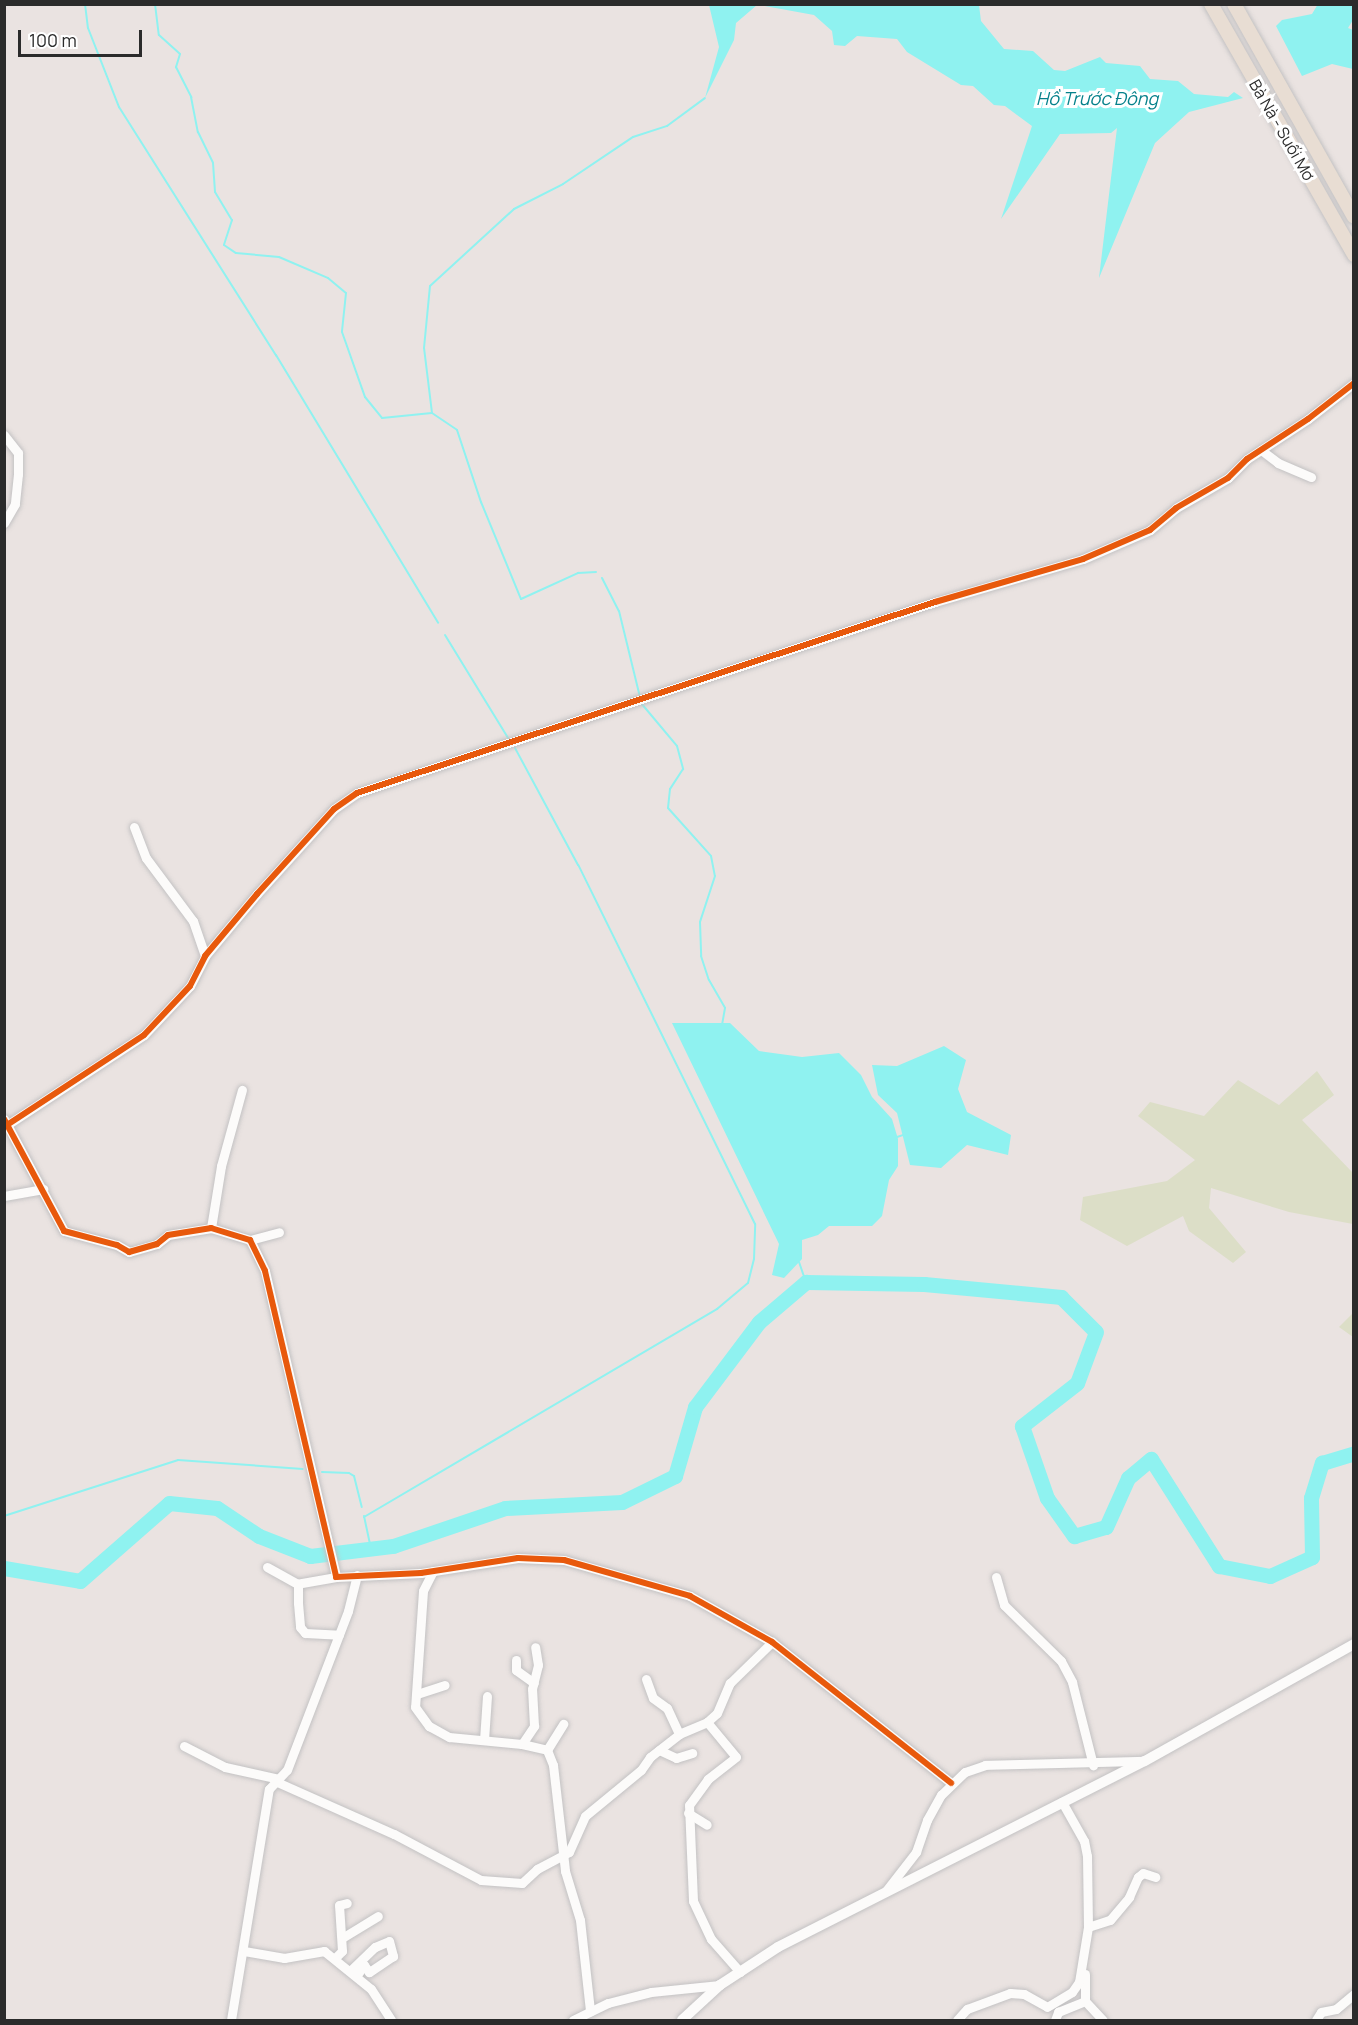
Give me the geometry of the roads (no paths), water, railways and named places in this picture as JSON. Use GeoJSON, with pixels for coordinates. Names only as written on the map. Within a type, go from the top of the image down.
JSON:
{"type":"FeatureCollection","features":[{"type":"Feature","properties":{"kind":"main road","name":"Bà Nà - Suối Mơ"},"geometry":{"type":"LineString","coordinates":[[1211,4],[1353,255]]}},
{"type":"Feature","properties":{"kind":"main road","name":"Bà Nà - Suối Mơ"},"geometry":{"type":"LineString","coordinates":[[1234,4],[1353,216]]}},
{"type":"Feature","properties":{"kind":"street"},"geometry":{"type":"LineString","coordinates":[[279,1232],[250,1240],[211,1228],[168,1235],[157,1244],[129,1252],[117,1245],[64,1232],[7,1121],[144,1035],[190,986],[205,956],[334,808],[352,796],[635,701],[935,602],[1083,559],[1150,530],[1176,508],[1228,478],[1353,383]]}},
{"type":"Feature","properties":{"kind":"street"},"geometry":{"type":"LineString","coordinates":[[4,435],[18,453],[18,474],[15,504],[4,523]]}},
{"type":"Feature","properties":{"kind":"street"},"geometry":{"type":"LineString","coordinates":[[1262,450],[1278,463],[1311,477]]}},
{"type":"Feature","properties":{"kind":"street"},"geometry":{"type":"LineString","coordinates":[[134,827],[142,851],[193,921],[205,956]]}},
{"type":"Feature","properties":{"kind":"street"},"geometry":{"type":"LineString","coordinates":[[211,1228],[220,1166],[242,1090]]}},
{"type":"Feature","properties":{"kind":"street"},"geometry":{"type":"LineString","coordinates":[[4,1196],[43,1189]]}},
{"type":"Feature","properties":{"kind":"street"},"geometry":{"type":"LineString","coordinates":[[250,1240],[265,1271],[329,1534],[336,1577]]}},
{"type":"Feature","properties":{"kind":"street"},"geometry":{"type":"LineString","coordinates":[[267,1567],[298,1584],[336,1577],[434,1571],[519,1558],[564,1560],[690,1596],[772,1642],[951,1783]]}},
{"type":"Feature","properties":{"kind":"street"},"geometry":{"type":"LineString","coordinates":[[434,1571],[423,1591],[415,1707],[429,1726],[449,1737],[522,1744],[547,1750]]}},
{"type":"Feature","properties":{"kind":"street"},"geometry":{"type":"LineString","coordinates":[[231,2020],[269,1789],[287,1770],[339,1635],[357,1575]]}},
{"type":"Feature","properties":{"kind":"street"},"geometry":{"type":"LineString","coordinates":[[996,1577],[1004,1605],[1061,1661],[1072,1682],[1093,1765]]}},
{"type":"Feature","properties":{"kind":"street"},"geometry":{"type":"LineString","coordinates":[[298,1584],[300,1627],[305,1633],[339,1635]]}},
{"type":"Feature","properties":{"kind":"street"},"geometry":{"type":"LineString","coordinates":[[184,1746],[225,1767],[278,1780],[394,1834],[488,1883],[522,1883],[537,1869],[563,1855],[575,1844],[582,1822],[591,1810],[641,1770],[659,1750],[679,1734],[707,1722],[717,1713],[730,1683],[772,1642]]}},
{"type":"Feature","properties":{"kind":"street"},"geometry":{"type":"LineString","coordinates":[[682,2020],[720,1985],[778,1947],[1144,1761],[1353,1644]]}},
{"type":"Feature","properties":{"kind":"street"},"geometry":{"type":"LineString","coordinates":[[522,1744],[534,1726],[534,1683],[538,1665],[535,1647]]}},
{"type":"Feature","properties":{"kind":"street"},"geometry":{"type":"LineString","coordinates":[[516,1660],[516,1670],[534,1683]]}},
{"type":"Feature","properties":{"kind":"street"},"geometry":{"type":"LineString","coordinates":[[646,1679],[653,1698],[667,1708],[679,1734]]}},
{"type":"Feature","properties":{"kind":"street"},"geometry":{"type":"LineString","coordinates":[[417,1694],[445,1685]]}},
{"type":"Feature","properties":{"kind":"street"},"geometry":{"type":"LineString","coordinates":[[484,1740],[487,1696]]}},
{"type":"Feature","properties":{"kind":"street"},"geometry":{"type":"LineString","coordinates":[[707,1722],[736,1757],[732,1764],[708,1779],[691,1800],[688,1813],[693,1901],[711,1940],[740,1972]]}},
{"type":"Feature","properties":{"kind":"street"},"geometry":{"type":"LineString","coordinates":[[547,1750],[562,1724]]}},
{"type":"Feature","properties":{"kind":"street"},"geometry":{"type":"LineString","coordinates":[[547,1750],[553,1765],[563,1855],[580,1920],[590,2011]]}},
{"type":"Feature","properties":{"kind":"street"},"geometry":{"type":"LineString","coordinates":[[659,1750],[676,1758],[692,1753]]}},
{"type":"Feature","properties":{"kind":"street"},"geometry":{"type":"LineString","coordinates":[[885,1893],[916,1852],[927,1820],[951,1783],[985,1765],[1093,1765],[1144,1761]]}},
{"type":"Feature","properties":{"kind":"street"},"geometry":{"type":"LineString","coordinates":[[957,2020],[967,2009],[1010,1992],[1024,1994],[1047,2007],[1062,2000],[1079,1982],[1083,1946],[1088,1927],[1087,1856],[1084,1841],[1062,1802]]}},
{"type":"Feature","properties":{"kind":"street"},"geometry":{"type":"LineString","coordinates":[[688,1813],[707,1825]]}},
{"type":"Feature","properties":{"kind":"street"},"geometry":{"type":"LineString","coordinates":[[1088,1927],[1110,1920],[1129,1898],[1138,1877],[1143,1874],[1155,1877]]}},
{"type":"Feature","properties":{"kind":"street"},"geometry":{"type":"LineString","coordinates":[[335,1958],[342,1951],[339,1905],[347,1903]]}},
{"type":"Feature","properties":{"kind":"street"},"geometry":{"type":"LineString","coordinates":[[342,1938],[378,1916]]}},
{"type":"Feature","properties":{"kind":"street"},"geometry":{"type":"LineString","coordinates":[[389,1941],[393,1956],[369,1972],[364,1965],[354,1972],[375,1947],[389,1941]]}},
{"type":"Feature","properties":{"kind":"street"},"geometry":{"type":"LineString","coordinates":[[1083,1946],[1085,2001],[1103,2020]]}},
{"type":"Feature","properties":{"kind":"street"},"geometry":{"type":"LineString","coordinates":[[244,1951],[284,1958],[324,1951],[354,1972],[371,1989],[391,2020]]}},
{"type":"Feature","properties":{"kind":"street"},"geometry":{"type":"LineString","coordinates":[[573,2020],[590,2011],[651,1992],[720,1985]]}},
{"type":"Feature","properties":{"kind":"street"},"geometry":{"type":"LineString","coordinates":[[1316,2020],[1321,2012],[1336,2009],[1353,1994]]}},
{"type":"Feature","properties":{"kind":"street"},"geometry":{"type":"LineString","coordinates":[[1055,2020],[1058,2012],[1085,2001]]}},
{"type":"Feature","properties":{"kind":"water"},"geometry":{"type":"Polygon","coordinates":[[[1318,4],[1353,5],[1353,20],[1348,28],[1353,30],[1353,69],[1332,64],[1302,76],[1276,26],[1282,20],[1312,14],[1318,4]]]}},
{"type":"Feature","properties":{"kind":"water"},"geometry":{"type":"Polygon","coordinates":[[[709,5],[757,5],[736,23],[734,40],[705,98],[719,47],[709,5]]]}},
{"type":"Feature","properties":{"kind":"water","name":"Hồ Trước Đông"},"geometry":{"type":"Polygon","coordinates":[[[759,5],[979,5],[981,21],[1004,49],[1033,51],[1054,70],[1065,71],[1100,57],[1106,63],[1140,66],[1150,79],[1178,81],[1194,94],[1228,97],[1234,92],[1243,98],[1189,112],[1155,143],[1099,278],[1117,128],[1111,133],[1060,134],[1001,219],[1032,126],[1005,106],[994,105],[973,86],[961,85],[907,52],[897,39],[857,36],[845,46],[834,45],[832,31],[814,15],[759,5]]]}},
{"type":"Feature","properties":{"kind":"water"},"geometry":{"type":"Polygon","coordinates":[[[672,1023],[730,1023],[759,1051],[802,1057],[839,1053],[861,1075],[872,1097],[892,1119],[898,1139],[898,1166],[889,1180],[882,1216],[872,1226],[829,1226],[818,1235],[802,1240],[802,1259],[784,1278],[772,1275],[779,1244],[672,1023]]]}},
{"type":"Feature","properties":{"kind":"water"},"geometry":{"type":"Polygon","coordinates":[[[944,1046],[966,1060],[958,1089],[967,1112],[1011,1135],[1008,1155],[967,1145],[941,1168],[910,1165],[897,1113],[878,1095],[872,1065],[897,1066],[944,1046]]]}},
{"type":"Feature","properties":{"kind":"waterway"},"geometry":{"type":"LineString","coordinates":[[85,4],[88,28],[119,107],[276,355],[438,623]]}},
{"type":"Feature","properties":{"kind":"waterway"},"geometry":{"type":"LineString","coordinates":[[155,4],[159,35],[180,54],[176,67],[191,97],[198,132],[213,163],[215,192],[232,220],[224,245],[236,253],[279,257],[328,278],[346,293],[342,332],[365,397],[382,418],[432,413],[457,430],[481,502],[521,599],[578,573],[596,572]]}},
{"type":"Feature","properties":{"kind":"waterway"},"geometry":{"type":"LineString","coordinates":[[432,413],[424,348],[430,286],[514,209],[563,184],[633,137],[667,126],[705,98]]}},
{"type":"Feature","properties":{"kind":"waterway"},"geometry":{"type":"LineString","coordinates":[[602,578],[619,611],[640,697]]}},
{"type":"Feature","properties":{"kind":"waterway"},"geometry":{"type":"LineString","coordinates":[[445,635],[508,738]]}},
{"type":"Feature","properties":{"kind":"waterway"},"geometry":{"type":"LineString","coordinates":[[641,703],[677,746],[683,769],[670,789],[668,808],[711,856],[715,876],[700,922],[701,956],[709,980],[725,1008],[722,1025]]}},
{"type":"Feature","properties":{"kind":"waterway"},"geometry":{"type":"LineString","coordinates":[[364,1517],[717,1309],[748,1283],[754,1259],[755,1224],[578,865],[515,748]]}},
{"type":"Feature","properties":{"kind":"waterway"},"geometry":{"type":"LineString","coordinates":[[897,1137],[903,1135]]}},
{"type":"Feature","properties":{"kind":"waterway"},"geometry":{"type":"LineString","coordinates":[[799,1262],[806,1282]]}},
{"type":"Feature","properties":{"kind":"waterway"},"geometry":{"type":"LineString","coordinates":[[4,1568],[80,1581],[169,1503],[217,1508],[259,1536],[310,1556],[393,1546],[505,1508],[622,1502],[675,1476],[695,1407],[759,1322],[806,1282],[924,1284],[1061,1297],[1096,1332],[1077,1383],[1022,1426],[1047,1498],[1074,1536],[1106,1527],[1128,1478],[1151,1459],[1219,1566],[1270,1576],[1312,1557],[1311,1498],[1322,1463],[1354,1453]]}},
{"type":"Feature","properties":{"kind":"waterway"},"geometry":{"type":"LineString","coordinates":[[4,1516],[178,1460],[303,1469]]}},
{"type":"Feature","properties":{"kind":"waterway"},"geometry":{"type":"LineString","coordinates":[[322,1472],[349,1473],[354,1476],[362,1507]]}},
{"type":"Feature","properties":{"kind":"waterway"},"geometry":{"type":"LineString","coordinates":[[364,1516],[371,1548]]}}]}
